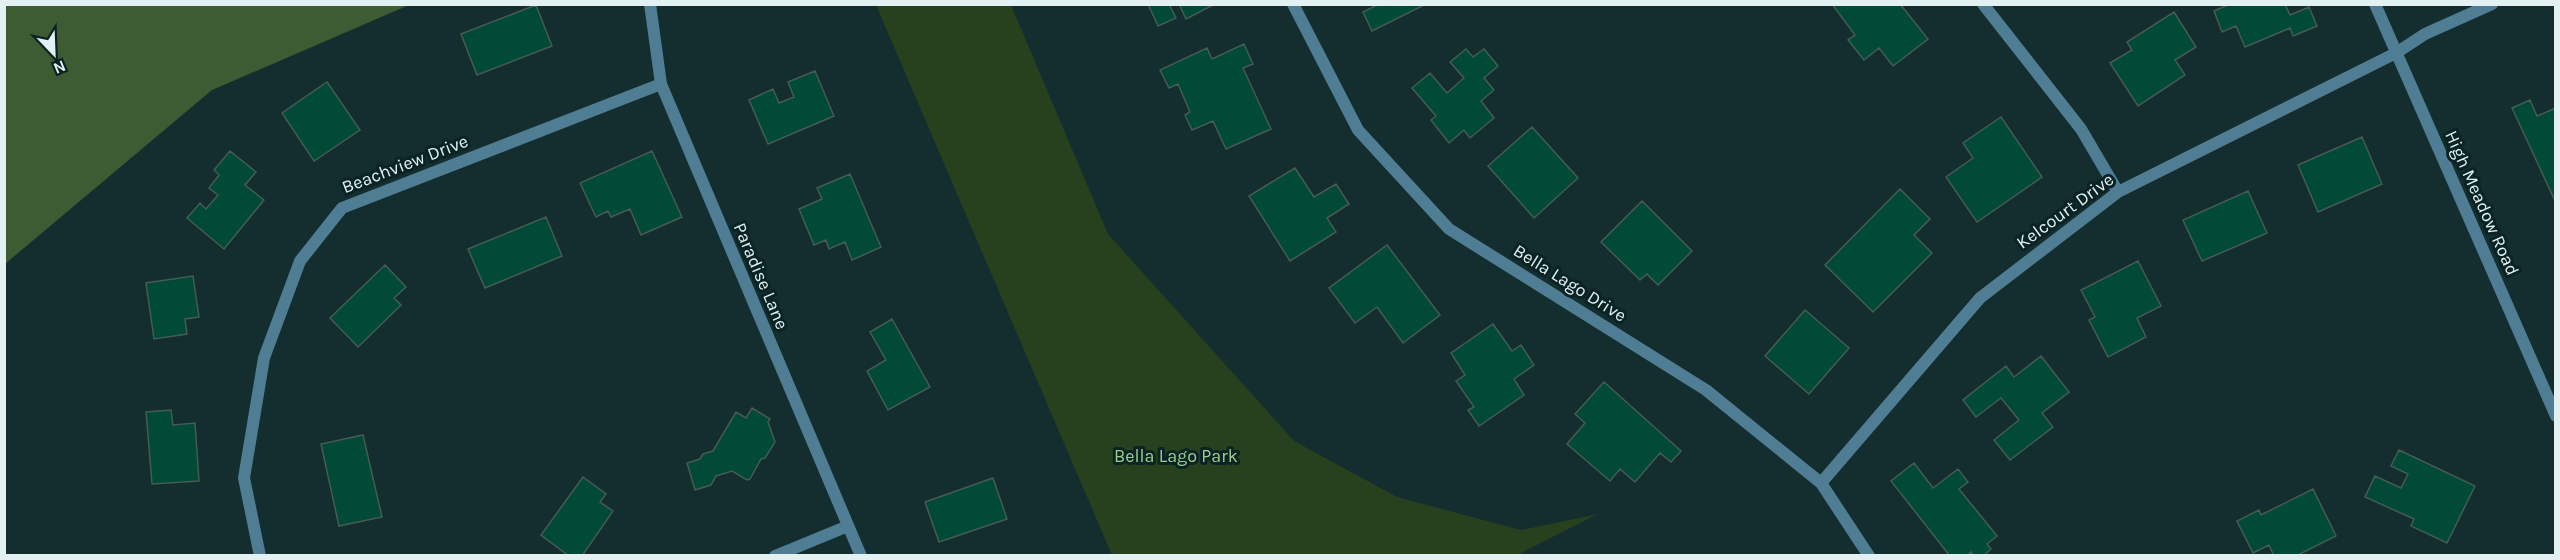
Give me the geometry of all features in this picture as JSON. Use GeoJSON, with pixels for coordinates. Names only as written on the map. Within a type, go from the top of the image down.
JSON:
{"type":"FeatureCollection","features":[{"type":"Feature","properties":{"kind":"street","name":"Paradise Lane"},"geometry":{"type":"LineString","coordinates":[[650,4],[661,84],[861,555]]}},
{"type":"Feature","properties":{"kind":"street","name":"Bella Lago Drive"},"geometry":{"type":"LineString","coordinates":[[1293,4],[1358,130],[1449,229],[1706,390],[1821,483],[1869,555]]}},
{"type":"Feature","properties":{"kind":"street"},"geometry":{"type":"LineString","coordinates":[[1983,4],[2081,129],[2118,192]]}},
{"type":"Feature","properties":{"kind":"street","name":"High Meadow Road"},"geometry":{"type":"LineString","coordinates":[[2375,4],[2556,416]]}},
{"type":"Feature","properties":{"kind":"street","name":"Kelcourt Drive"},"geometry":{"type":"LineString","coordinates":[[1821,483],[1980,298],[2118,192],[2396,53],[2426,34],[2492,4]]}},
{"type":"Feature","properties":{"kind":"street","name":"Beachview Drive"},"geometry":{"type":"LineString","coordinates":[[260,555],[244,478],[264,358],[300,261],[342,208],[661,84]]}},
{"type":"Feature","properties":{"kind":"street"},"geometry":{"type":"LineString","coordinates":[[775,555],[848,526]]}},
{"type":"Feature","properties":{"kind":"green space"},"geometry":{"type":"Polygon","coordinates":[[[5,4],[409,5],[212,90],[5,264],[5,4]]]}},
{"type":"Feature","properties":{"kind":"green space","name":"Bella Lago Park"},"geometry":{"type":"Polygon","coordinates":[[[876,5],[1011,5],[1108,234],[1294,441],[1397,497],[1521,530],[1598,514],[1517,555],[1112,555],[876,5]]]}},
{"type":"Feature","properties":{"kind":"building"},"geometry":{"type":"Polygon","coordinates":[[[1148,4],[1169,4],[1176,18],[1158,26],[1148,4]]]}},
{"type":"Feature","properties":{"kind":"building"},"geometry":{"type":"Polygon","coordinates":[[[1179,4],[1215,4],[1186,19],[1179,4]]]}},
{"type":"Feature","properties":{"kind":"building"},"geometry":{"type":"Polygon","coordinates":[[[1379,4],[1426,4],[1372,31],[1363,12],[1379,4]]]}},
{"type":"Feature","properties":{"kind":"building"},"geometry":{"type":"Polygon","coordinates":[[[1832,4],[1900,4],[1928,39],[1893,66],[1879,48],[1864,60],[1848,40],[1855,35],[1832,4]]]}},
{"type":"Feature","properties":{"kind":"building"},"geometry":{"type":"Polygon","coordinates":[[[2230,4],[2285,4],[2290,15],[2309,7],[2317,26],[2293,36],[2290,28],[2245,47],[2236,26],[2222,32],[2214,11],[2230,4]]]}},
{"type":"Feature","properties":{"kind":"building"},"geometry":{"type":"Polygon","coordinates":[[[536,5],[552,46],[477,75],[461,34],[536,5]]]}},
{"type":"Feature","properties":{"kind":"building"},"geometry":{"type":"Polygon","coordinates":[[[2174,12],[2196,47],[2175,60],[2185,75],[2138,106],[2110,63],[2132,50],[2127,42],[2174,12]]]}},
{"type":"Feature","properties":{"kind":"building"},"geometry":{"type":"Polygon","coordinates":[[[1244,44],[1253,64],[1243,68],[1271,129],[1226,149],[1213,121],[1192,130],[1185,115],[1190,112],[1178,84],[1169,88],[1160,70],[1207,48],[1212,59],[1244,44]]]}},
{"type":"Feature","properties":{"kind":"building"},"geometry":{"type":"Polygon","coordinates":[[[1466,49],[1473,57],[1484,49],[1498,66],[1484,78],[1494,90],[1481,101],[1494,118],[1470,138],[1464,130],[1449,143],[1431,120],[1436,116],[1412,88],[1430,73],[1447,93],[1464,78],[1450,62],[1466,49]]]}},
{"type":"Feature","properties":{"kind":"building"},"geometry":{"type":"Polygon","coordinates":[[[815,71],[834,116],[768,144],[749,100],[773,89],[779,103],[794,97],[788,82],[815,71]]]}},
{"type":"Feature","properties":{"kind":"building"},"geometry":{"type":"Polygon","coordinates":[[[327,82],[360,130],[314,161],[282,113],[327,82]]]}},
{"type":"Feature","properties":{"kind":"building"},"geometry":{"type":"Polygon","coordinates":[[[2530,100],[2537,116],[2556,108],[2556,203],[2512,108],[2530,100]]]}},
{"type":"Feature","properties":{"kind":"building"},"geometry":{"type":"Polygon","coordinates":[[[2001,117],[2042,177],[1977,222],[1946,177],[1973,158],[1963,143],[2001,117]]]}},
{"type":"Feature","properties":{"kind":"building"},"geometry":{"type":"Polygon","coordinates":[[[1532,127],[1578,178],[1534,218],[1488,166],[1532,127]]]}},
{"type":"Feature","properties":{"kind":"building"},"geometry":{"type":"Polygon","coordinates":[[[2362,137],[2382,184],[2318,212],[2298,165],[2362,137]]]}},
{"type":"Feature","properties":{"kind":"building"},"geometry":{"type":"Polygon","coordinates":[[[230,151],[256,172],[245,185],[264,200],[224,249],[187,218],[200,203],[206,209],[218,195],[209,188],[219,175],[214,170],[230,151]]]}},
{"type":"Feature","properties":{"kind":"building"},"geometry":{"type":"Polygon","coordinates":[[[652,151],[682,217],[641,235],[630,209],[611,217],[608,211],[596,217],[580,183],[652,151]]]}},
{"type":"Feature","properties":{"kind":"building"},"geometry":{"type":"Polygon","coordinates":[[[1295,168],[1314,197],[1336,184],[1349,204],[1327,218],[1336,232],[1290,261],[1249,196],[1295,168]]]}},
{"type":"Feature","properties":{"kind":"building"},"geometry":{"type":"Polygon","coordinates":[[[850,174],[881,247],[852,260],[845,242],[829,249],[826,240],[814,245],[799,209],[822,199],[817,188],[850,174]]]}},
{"type":"Feature","properties":{"kind":"building"},"geometry":{"type":"Polygon","coordinates":[[[1900,189],[1930,219],[1914,235],[1932,253],[1873,312],[1825,265],[1900,189]]]}},
{"type":"Feature","properties":{"kind":"building"},"geometry":{"type":"Polygon","coordinates":[[[2248,191],[2267,233],[2202,261],[2183,220],[2248,191]]]}},
{"type":"Feature","properties":{"kind":"building"},"geometry":{"type":"Polygon","coordinates":[[[1642,201],[1692,251],[1658,285],[1647,274],[1640,280],[1601,242],[1642,201]]]}},
{"type":"Feature","properties":{"kind":"building"},"geometry":{"type":"Polygon","coordinates":[[[546,217],[562,256],[485,288],[468,249],[546,217]]]}},
{"type":"Feature","properties":{"kind":"building"},"geometry":{"type":"Polygon","coordinates":[[[1387,245],[1440,315],[1403,343],[1377,307],[1355,323],[1329,288],[1387,245]]]}},
{"type":"Feature","properties":{"kind":"building"},"geometry":{"type":"Polygon","coordinates":[[[2138,261],[2161,306],[2137,318],[2146,337],[2108,357],[2089,320],[2095,317],[2081,290],[2138,261]]]}},
{"type":"Feature","properties":{"kind":"building"},"geometry":{"type":"Polygon","coordinates":[[[385,265],[406,287],[394,298],[401,305],[358,347],[330,318],[385,265]]]}},
{"type":"Feature","properties":{"kind":"building"},"geometry":{"type":"Polygon","coordinates":[[[193,276],[199,317],[185,319],[187,334],[154,339],[146,283],[193,276]]]}},
{"type":"Feature","properties":{"kind":"building"},"geometry":{"type":"Polygon","coordinates":[[[1805,310],[1849,348],[1809,394],[1765,356],[1805,310]]]}},
{"type":"Feature","properties":{"kind":"building"},"geometry":{"type":"Polygon","coordinates":[[[892,319],[930,387],[888,410],[867,371],[886,360],[870,332],[892,319]]]}},
{"type":"Feature","properties":{"kind":"building"},"geometry":{"type":"Polygon","coordinates":[[[1493,324],[1512,351],[1521,345],[1534,365],[1514,379],[1524,395],[1479,426],[1468,410],[1474,407],[1456,381],[1465,375],[1451,353],[1493,324]]]}},
{"type":"Feature","properties":{"kind":"building"},"geometry":{"type":"Polygon","coordinates":[[[2041,356],[2069,392],[2042,413],[2053,427],[2010,460],[1994,440],[2019,420],[2001,398],[1976,417],[1963,400],[2006,366],[2014,377],[2041,356]]]}},
{"type":"Feature","properties":{"kind":"building"},"geometry":{"type":"Polygon","coordinates":[[[1604,382],[1681,451],[1671,462],[1660,453],[1635,482],[1620,469],[1610,481],[1567,444],[1585,423],[1575,414],[1604,382]]]}},
{"type":"Feature","properties":{"kind":"building"},"geometry":{"type":"Polygon","coordinates":[[[752,408],[770,419],[768,422],[775,442],[765,458],[761,459],[750,479],[747,480],[732,471],[716,476],[711,485],[695,490],[687,463],[700,459],[703,454],[713,451],[736,412],[746,418],[752,408]]]}},
{"type":"Feature","properties":{"kind":"building"},"geometry":{"type":"Polygon","coordinates":[[[171,410],[173,425],[195,423],[199,481],[152,484],[146,412],[171,410]]]}},
{"type":"Feature","properties":{"kind":"building"},"geometry":{"type":"Polygon","coordinates":[[[363,435],[382,517],[339,526],[321,444],[363,435]]]}},
{"type":"Feature","properties":{"kind":"building"},"geometry":{"type":"Polygon","coordinates":[[[2399,450],[2475,486],[2447,543],[2411,526],[2414,519],[2365,497],[2375,476],[2401,488],[2408,474],[2391,466],[2399,450]]]}},
{"type":"Feature","properties":{"kind":"building"},"geometry":{"type":"Polygon","coordinates":[[[1914,463],[1933,488],[1958,469],[1968,482],[1959,489],[1997,536],[1987,544],[1991,549],[1983,556],[1974,556],[1971,552],[1967,556],[1950,556],[1891,481],[1914,463]]]}},
{"type":"Feature","properties":{"kind":"building"},"geometry":{"type":"Polygon","coordinates":[[[583,477],[606,494],[600,502],[613,511],[582,556],[569,556],[541,535],[583,477]]]}},
{"type":"Feature","properties":{"kind":"building"},"geometry":{"type":"Polygon","coordinates":[[[993,478],[1007,519],[939,542],[925,502],[993,478]]]}},
{"type":"Feature","properties":{"kind":"building"},"geometry":{"type":"Polygon","coordinates":[[[2313,489],[2336,536],[2296,556],[2274,556],[2269,545],[2253,553],[2237,521],[2259,510],[2261,515],[2313,489]]]}}]}
